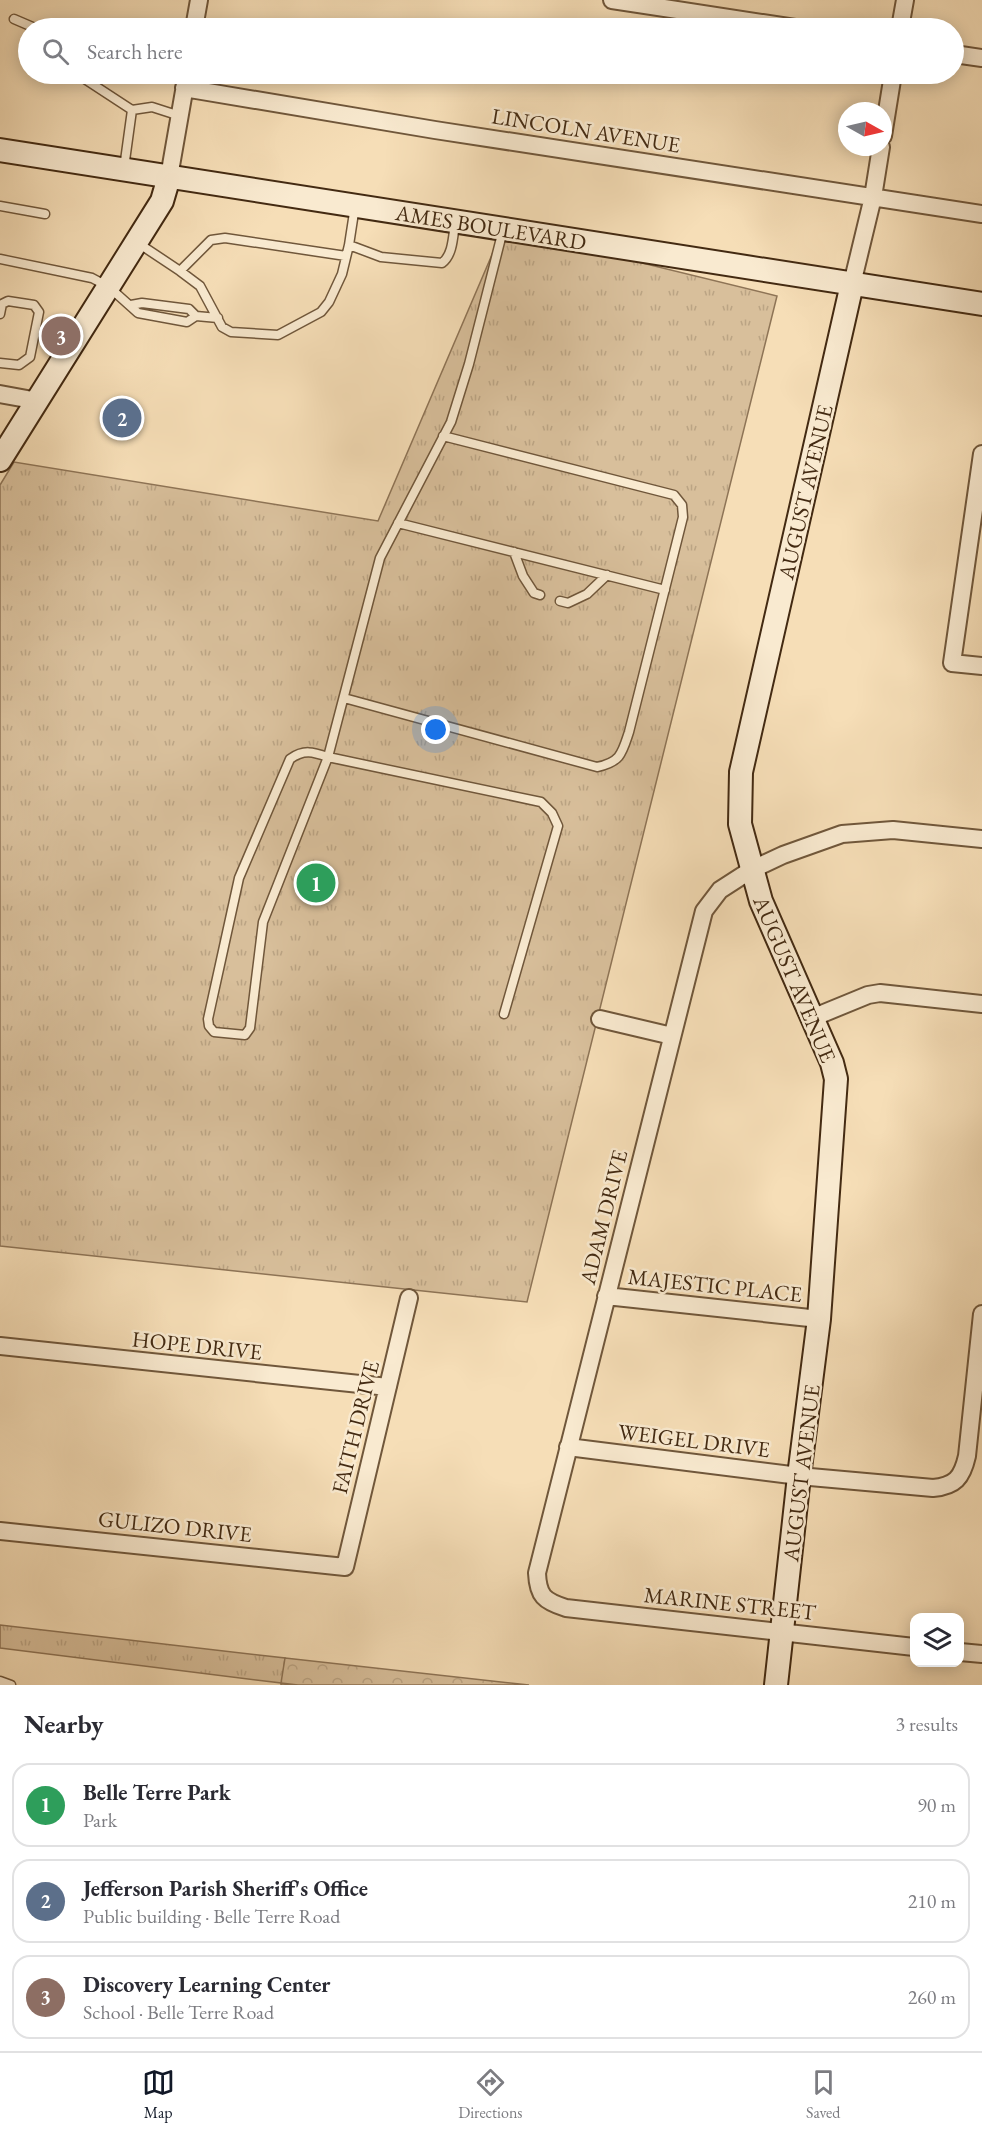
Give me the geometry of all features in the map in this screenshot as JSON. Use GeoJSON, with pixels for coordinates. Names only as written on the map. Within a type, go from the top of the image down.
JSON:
{"type":"FeatureCollection","features":[{"type":"Feature","properties":{"kind":"street"},"geometry":{"type":"LineString","coordinates":[[196,18],[199,0]]}},
{"type":"Feature","properties":{"kind":"street"},"geometry":{"type":"LineString","coordinates":[[612,0],[730,18]]}},
{"type":"Feature","properties":{"kind":"street"},"geometry":{"type":"LineString","coordinates":[[902,18],[905,0]]}},
{"type":"Feature","properties":{"kind":"street"},"geometry":{"type":"LineString","coordinates":[[964,55],[982,58]]}},
{"type":"Feature","properties":{"kind":"street"},"geometry":{"type":"LineString","coordinates":[[0,460],[162,201],[170,177],[184,84]]}},
{"type":"Feature","properties":{"kind":"street","name":"LINCOLN AVENUE"},"geometry":{"type":"LineString","coordinates":[[205,84],[435,130],[982,214]]}},
{"type":"Feature","properties":{"kind":"street"},"geometry":{"type":"LineString","coordinates":[[888,102],[891,84]]}},
{"type":"Feature","properties":{"kind":"street","name":"AMES BOULEVARD"},"geometry":{"type":"LineString","coordinates":[[0,150],[982,304]]}},
{"type":"Feature","properties":{"kind":"street"},"geometry":{"type":"LineString","coordinates":[[852,284],[873,197],[880,156]]}},
{"type":"Feature","properties":{"kind":"street","name":"AUGUST AVENUE"},"geometry":{"type":"LineString","coordinates":[[776,1685],[819,1319],[836,1079],[832,1063],[761,901],[751,870],[740,825],[741,772],[852,284]]}},
{"type":"Feature","properties":{"kind":"street"},"geometry":{"type":"LineString","coordinates":[[0,394],[38,401]]}},
{"type":"Feature","properties":{"kind":"street"},"geometry":{"type":"LineString","coordinates":[[982,454],[978,510],[952,663],[982,666]]}},
{"type":"Feature","properties":{"kind":"street","name":"ADAM DRIVE"},"geometry":{"type":"LineString","coordinates":[[542,1597],[538,1587],[537,1573],[704,911],[720,890],[751,870],[783,855],[842,834],[893,830],[982,839]]}},
{"type":"Feature","properties":{"kind":"street"},"geometry":{"type":"LineString","coordinates":[[812,1018],[868,994],[880,993],[982,1004]]}},
{"type":"Feature","properties":{"kind":"street"},"geometry":{"type":"LineString","coordinates":[[600,1019],[672,1036]]}},
{"type":"Feature","properties":{"kind":"street","name":"MAJESTIC PLACE"},"geometry":{"type":"LineString","coordinates":[[606,1296],[819,1319]]}},
{"type":"Feature","properties":{"kind":"street","name":"FAITH DRIVE"},"geometry":{"type":"LineString","coordinates":[[345,1567],[409,1298]]}},
{"type":"Feature","properties":{"kind":"street","name":"WEIGEL DRIVE"},"geometry":{"type":"LineString","coordinates":[[568,1447],[799,1476],[933,1488],[946,1487],[956,1480],[964,1467],[967,1456],[982,1314]]}},
{"type":"Feature","properties":{"kind":"street","name":"HOPE DRIVE"},"geometry":{"type":"LineString","coordinates":[[0,1346],[388,1387]]}},
{"type":"Feature","properties":{"kind":"street","name":"GULIZO DRIVE"},"geometry":{"type":"LineString","coordinates":[[0,1531],[345,1567]]}},
{"type":"Feature","properties":{"kind":"street","name":"MARINE STREET"},"geometry":{"type":"LineString","coordinates":[[542,1597],[566,1608],[910,1646]]}},
{"type":"Feature","properties":{"kind":"street"},"geometry":{"type":"LineString","coordinates":[[964,1652],[982,1654]]}},
{"type":"Feature","properties":{"kind":"lane"},"geometry":{"type":"LineString","coordinates":[[14,19],[18,21]]}},
{"type":"Feature","properties":{"kind":"lane"},"geometry":{"type":"LineString","coordinates":[[92,84],[132,110],[152,107],[180,116]]}},
{"type":"Feature","properties":{"kind":"lane"},"geometry":{"type":"LineString","coordinates":[[124,170],[132,110]]}},
{"type":"Feature","properties":{"kind":"lane"},"geometry":{"type":"LineString","coordinates":[[0,206],[45,214]]}},
{"type":"Feature","properties":{"kind":"lane"},"geometry":{"type":"LineString","coordinates":[[136,242],[200,285],[222,327],[231,332],[278,335],[321,312],[329,302],[342,274],[355,206]]}},
{"type":"Feature","properties":{"kind":"lane"},"geometry":{"type":"LineString","coordinates":[[349,245],[381,257],[442,263],[447,260],[451,249],[455,222]]}},
{"type":"Feature","properties":{"kind":"lane"},"geometry":{"type":"LineString","coordinates":[[503,229],[470,363],[451,422],[380,558],[328,757],[263,922],[250,1028],[245,1035],[214,1032],[209,1026],[208,1018],[239,878],[290,759],[299,752],[311,751],[328,757],[541,802],[552,813],[558,826],[504,1014]]}},
{"type":"Feature","properties":{"kind":"lane"},"geometry":{"type":"LineString","coordinates":[[180,270],[211,240],[225,238],[346,256]]}},
{"type":"Feature","properties":{"kind":"lane"},"geometry":{"type":"LineString","coordinates":[[0,259],[92,278],[108,287],[138,313],[187,321],[196,316],[218,318]]}},
{"type":"Feature","properties":{"kind":"lane"},"geometry":{"type":"LineString","coordinates":[[0,314],[2,304],[8,301],[34,305],[39,312],[30,357],[19,365],[0,363]]}},
{"type":"Feature","properties":{"kind":"lane"},"geometry":{"type":"LineString","coordinates":[[344,698],[597,766],[611,764],[621,755],[629,732],[665,590],[682,517],[682,505],[674,495],[443,436]]}},
{"type":"Feature","properties":{"kind":"lane"},"geometry":{"type":"LineString","coordinates":[[398,523],[665,590]]}},
{"type":"Feature","properties":{"kind":"lane"},"geometry":{"type":"LineString","coordinates":[[514,552],[523,576],[534,593],[540,595]]}},
{"type":"Feature","properties":{"kind":"lane"},"geometry":{"type":"LineString","coordinates":[[560,601],[568,603],[587,594],[607,575]]}},
{"type":"Feature","properties":{"kind":"lane"},"geometry":{"type":"LineString","coordinates":[[0,1681],[11,1685]]}},
{"type":"Feature","properties":{"kind":"green space"},"geometry":{"type":"Polygon","coordinates":[[[503,229],[777,296],[527,1302],[0,1246],[0,485],[14,462],[378,521],[503,229]]]}},
{"type":"Feature","properties":{"kind":"green space"},"geometry":{"type":"Polygon","coordinates":[[[0,1625],[285,1658],[282,1683],[298,1685],[281,1685],[281,1683],[0,1648],[0,1625]]]}},
{"type":"Feature","properties":{"kind":"green space"},"geometry":{"type":"Polygon","coordinates":[[[285,1658],[529,1685],[298,1685],[281,1683],[285,1658]]]}},
{"type":"Feature","properties":{"kind":"place","name":"Discovery Learning Center"},"geometry":{"type":"Point","coordinates":[61,336]}},
{"type":"Feature","properties":{"kind":"place","name":"Jefferson Parish Sheriff's Office"},"geometry":{"type":"Point","coordinates":[122,418]}},
{"type":"Feature","properties":{"kind":"place","name":"Belle Terre Park"},"geometry":{"type":"Point","coordinates":[316,883]}}]}
